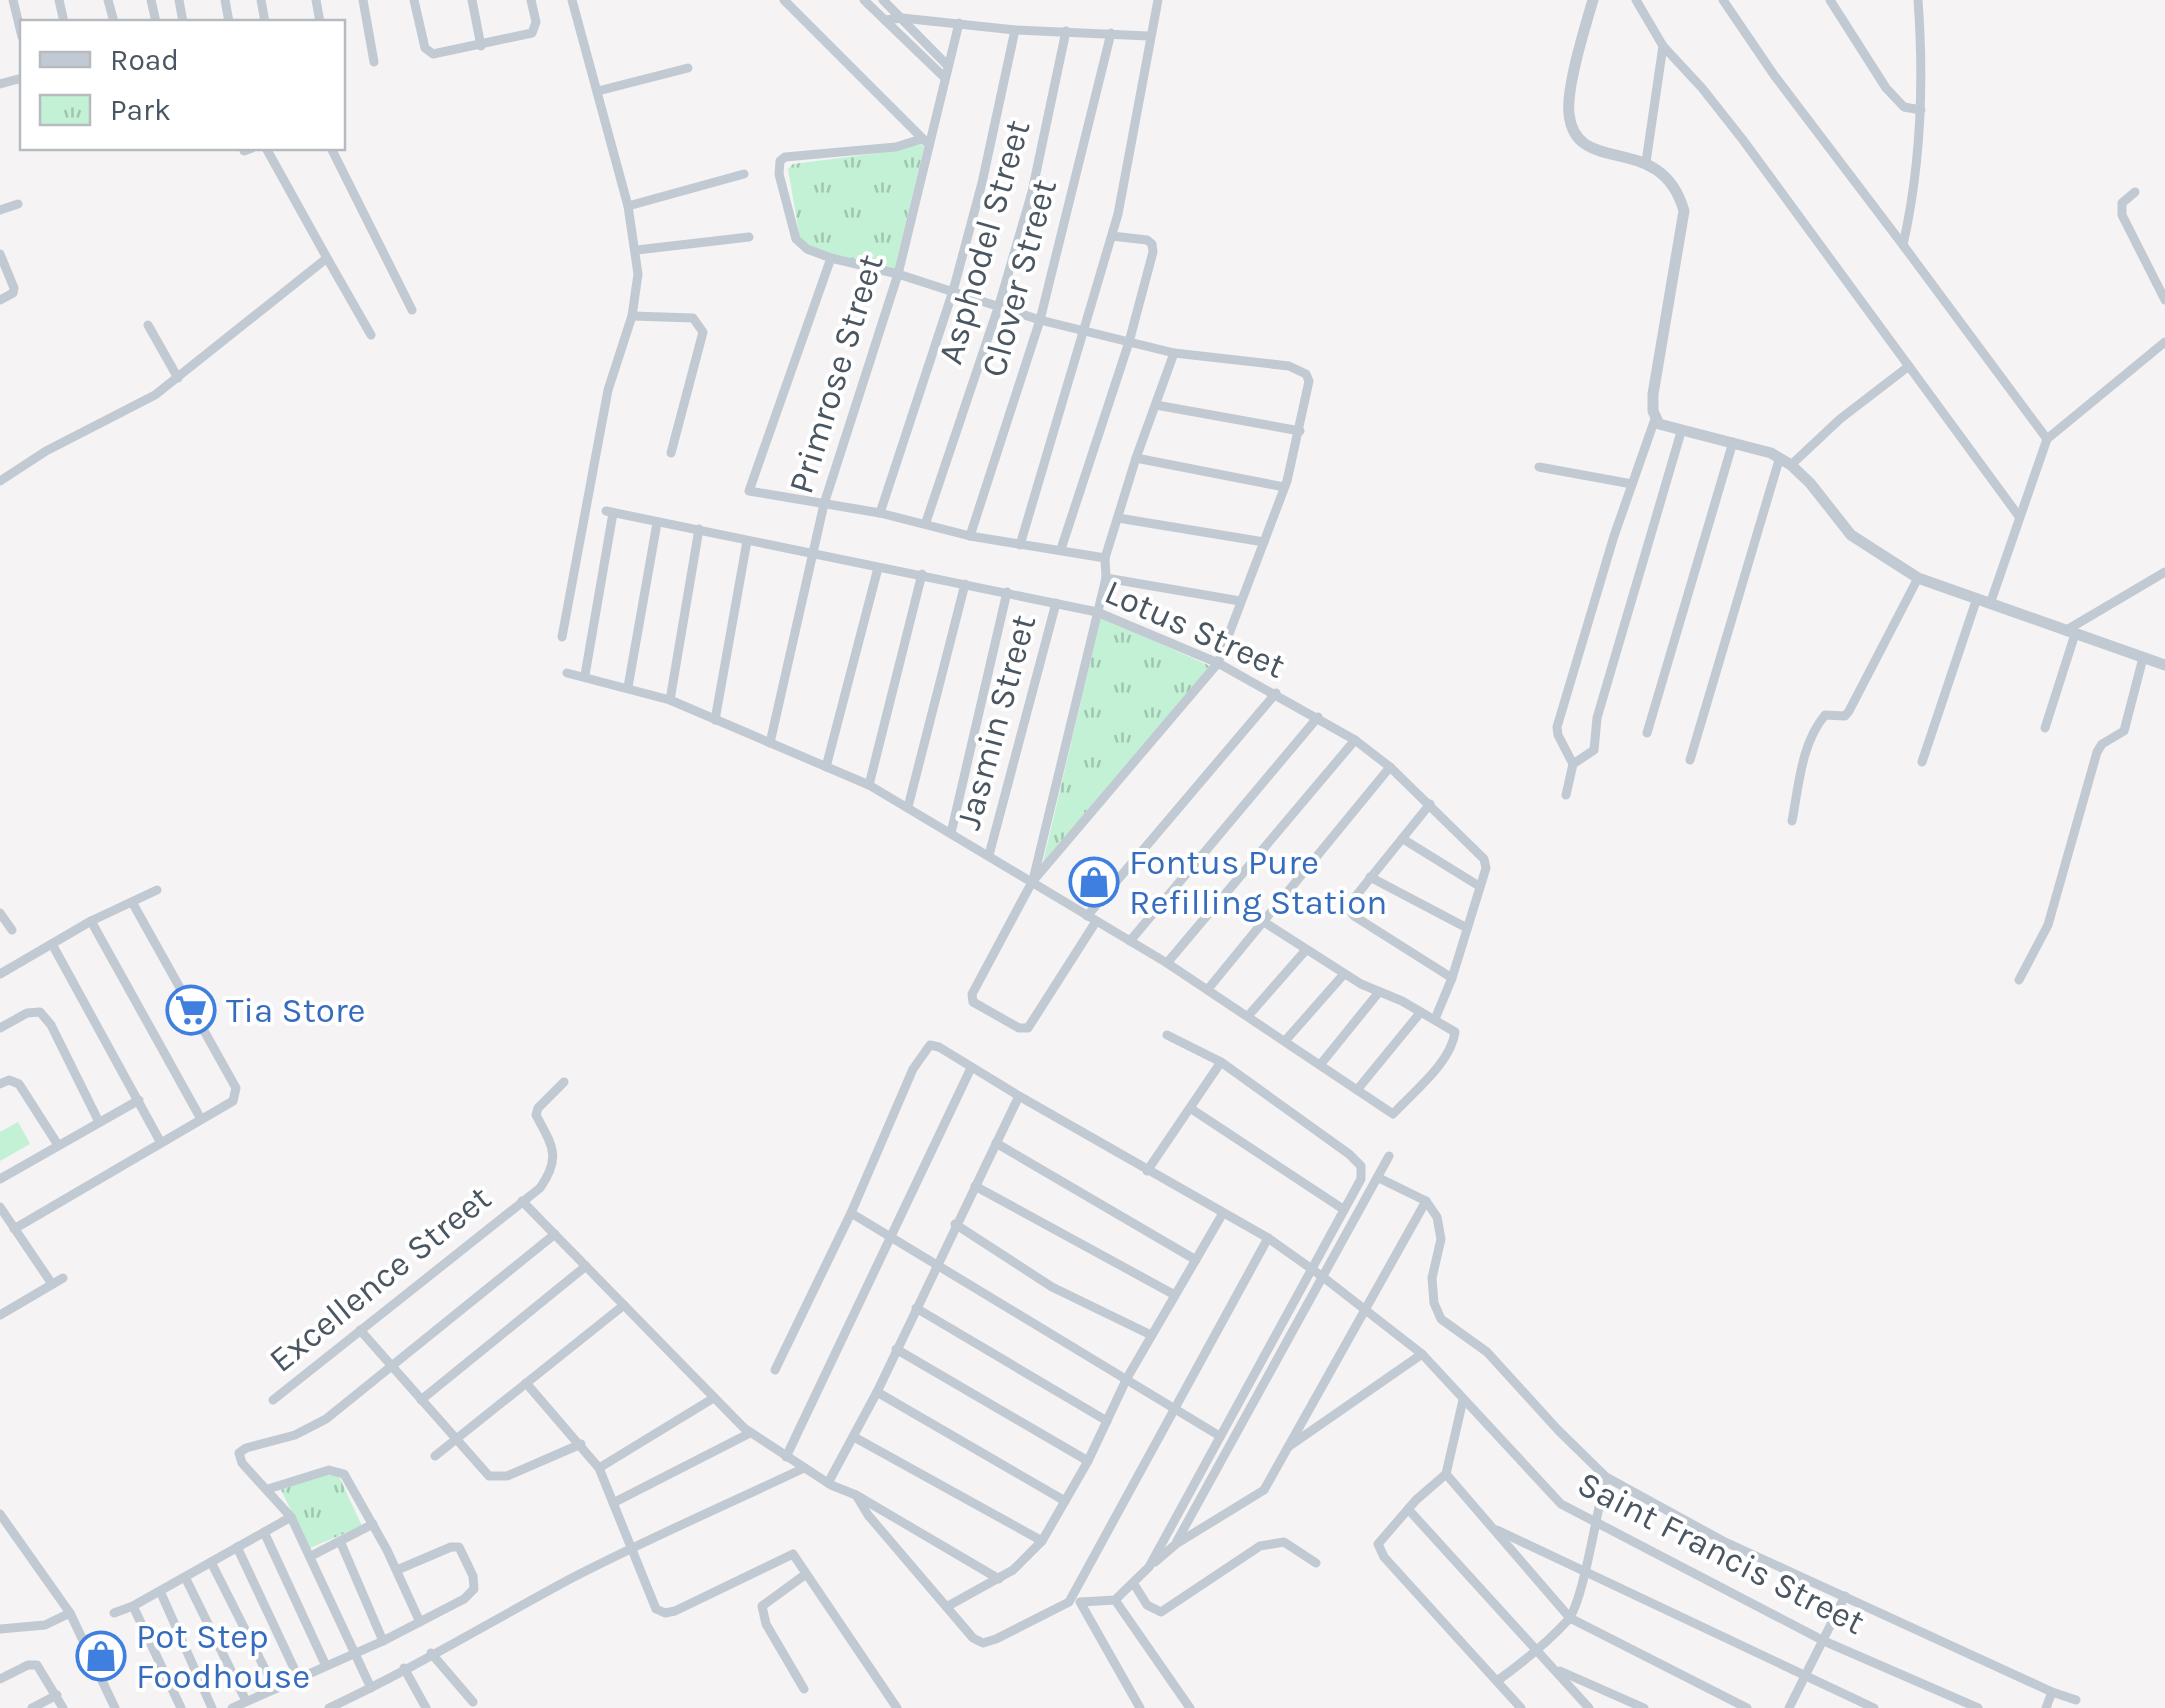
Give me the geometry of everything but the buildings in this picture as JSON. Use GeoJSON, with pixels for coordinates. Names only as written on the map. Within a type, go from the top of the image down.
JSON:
{"type":"FeatureCollection","features":[{"type":"Feature","properties":{"kind":"street"},"geometry":{"type":"LineString","coordinates":[[13,0],[20,28]]}},
{"type":"Feature","properties":{"kind":"street"},"geometry":{"type":"LineString","coordinates":[[363,0],[374,62]]}},
{"type":"Feature","properties":{"kind":"street"},"geometry":{"type":"LineString","coordinates":[[414,0],[429,53],[481,46],[532,33],[536,22],[531,0]]}},
{"type":"Feature","properties":{"kind":"street"},"geometry":{"type":"LineString","coordinates":[[472,0],[481,46]]}},
{"type":"Feature","properties":{"kind":"street"},"geometry":{"type":"LineString","coordinates":[[562,637],[608,390],[632,316],[636,250],[628,206],[572,0]]}},
{"type":"Feature","properties":{"kind":"street"},"geometry":{"type":"LineString","coordinates":[[784,0],[925,142]]}},
{"type":"Feature","properties":{"kind":"street"},"geometry":{"type":"LineString","coordinates":[[864,0],[945,78]]}},
{"type":"Feature","properties":{"kind":"street"},"geometry":{"type":"LineString","coordinates":[[883,0],[948,66]]}},
{"type":"Feature","properties":{"kind":"street"},"geometry":{"type":"LineString","coordinates":[[1020,545],[1112,236],[1158,0]]}},
{"type":"Feature","properties":{"kind":"street"},"geometry":{"type":"LineString","coordinates":[[1566,795],[1573,764],[1557,727],[1655,418],[1653,394],[1684,210],[1674,186],[1660,169],[1592,149],[1577,137],[1572,127],[1569,98],[1592,0]]}},
{"type":"Feature","properties":{"kind":"street"},"geometry":{"type":"LineString","coordinates":[[1636,0],[1663,46],[1744,140],[2018,515]]}},
{"type":"Feature","properties":{"kind":"street"},"geometry":{"type":"LineString","coordinates":[[1723,0],[1774,75],[2047,439]]}},
{"type":"Feature","properties":{"kind":"street"},"geometry":{"type":"LineString","coordinates":[[1830,0],[1886,88],[1904,106],[1921,110]]}},
{"type":"Feature","properties":{"kind":"street"},"geometry":{"type":"LineString","coordinates":[[1903,245],[1921,110],[1918,0]]}},
{"type":"Feature","properties":{"kind":"street"},"geometry":{"type":"LineString","coordinates":[[885,20],[902,18],[1015,30],[1148,36]]}},
{"type":"Feature","properties":{"kind":"street","name":"Primrose Street"},"geometry":{"type":"LineString","coordinates":[[770,743],[824,504],[898,274],[925,142],[959,23]]}},
{"type":"Feature","properties":{"kind":"street"},"geometry":{"type":"LineString","coordinates":[[880,513],[953,291],[982,183],[1015,30]]}},
{"type":"Feature","properties":{"kind":"street","name":"Asphodel Street"},"geometry":{"type":"LineString","coordinates":[[926,522],[999,305],[1032,192],[1066,31]]}},
{"type":"Feature","properties":{"kind":"street","name":"Clover Street"},"geometry":{"type":"LineString","coordinates":[[970,536],[1040,320],[1111,33]]}},
{"type":"Feature","properties":{"kind":"street"},"geometry":{"type":"LineString","coordinates":[[1646,162],[1663,46]]}},
{"type":"Feature","properties":{"kind":"street"},"geometry":{"type":"LineString","coordinates":[[598,90],[688,68]]}},
{"type":"Feature","properties":{"kind":"street"},"geometry":{"type":"LineString","coordinates":[[925,142],[780,161],[779,174],[796,239],[808,249],[831,258],[898,274],[1040,320],[1174,353],[1299,369],[1309,382],[1284,487],[1218,663],[1032,882],[972,994],[976,1004],[1019,1028],[1028,1028],[1092,920],[1276,693]]}},
{"type":"Feature","properties":{"kind":"street"},"geometry":{"type":"LineString","coordinates":[[267,150],[371,335]]}},
{"type":"Feature","properties":{"kind":"street"},"geometry":{"type":"LineString","coordinates":[[332,150],[412,310]]}},
{"type":"Feature","properties":{"kind":"street"},"geometry":{"type":"LineString","coordinates":[[628,206],[744,174]]}},
{"type":"Feature","properties":{"kind":"street"},"geometry":{"type":"LineString","coordinates":[[2135,192],[2122,203],[2122,215],[2165,300]]}},
{"type":"Feature","properties":{"kind":"street"},"geometry":{"type":"LineString","coordinates":[[0,210],[18,204]]}},
{"type":"Feature","properties":{"kind":"street"},"geometry":{"type":"LineString","coordinates":[[1061,549],[1129,342],[1152,244],[1112,236]]}},
{"type":"Feature","properties":{"kind":"street"},"geometry":{"type":"LineString","coordinates":[[636,250],[749,237]]}},
{"type":"Feature","properties":{"kind":"street"},"geometry":{"type":"LineString","coordinates":[[0,254],[14,288],[13,293],[0,300]]}},
{"type":"Feature","properties":{"kind":"street"},"geometry":{"type":"LineString","coordinates":[[0,480],[155,395],[327,258]]}},
{"type":"Feature","properties":{"kind":"street"},"geometry":{"type":"LineString","coordinates":[[831,258],[749,484],[752,494],[880,513],[970,536],[1105,558]]}},
{"type":"Feature","properties":{"kind":"street"},"geometry":{"type":"LineString","coordinates":[[632,316],[693,318],[703,332],[671,453]]}},
{"type":"Feature","properties":{"kind":"street"},"geometry":{"type":"LineString","coordinates":[[148,324],[178,378]]}},
{"type":"Feature","properties":{"kind":"street"},"geometry":{"type":"LineString","coordinates":[[1922,762],[2047,439],[2165,342]]}},
{"type":"Feature","properties":{"kind":"street"},"geometry":{"type":"LineString","coordinates":[[1032,882],[1106,578],[1105,558],[1174,353]]}},
{"type":"Feature","properties":{"kind":"street"},"geometry":{"type":"LineString","coordinates":[[1690,760],[1785,462],[1909,366]]}},
{"type":"Feature","properties":{"kind":"street"},"geometry":{"type":"LineString","coordinates":[[1156,405],[1300,430]]}},
{"type":"Feature","properties":{"kind":"street"},"geometry":{"type":"LineString","coordinates":[[1655,418],[1664,427],[1680,432],[1771,453],[1810,483],[1852,535],[1918,578],[2165,665]]}},
{"type":"Feature","properties":{"kind":"street"},"geometry":{"type":"LineString","coordinates":[[1573,764],[1594,750],[1601,702],[1680,432]]}},
{"type":"Feature","properties":{"kind":"street"},"geometry":{"type":"LineString","coordinates":[[1647,733],[1733,442]]}},
{"type":"Feature","properties":{"kind":"street"},"geometry":{"type":"LineString","coordinates":[[1136,458],[1284,487]]}},
{"type":"Feature","properties":{"kind":"street"},"geometry":{"type":"LineString","coordinates":[[1539,467],[1632,484]]}},
{"type":"Feature","properties":{"kind":"street","name":"Lotus Street"},"geometry":{"type":"LineString","coordinates":[[585,675],[610,512],[1097,612],[1218,663],[1355,740],[1390,767],[1484,859],[1486,868],[1435,1019]]}},
{"type":"Feature","properties":{"kind":"street"},"geometry":{"type":"LineString","coordinates":[[1118,518],[1264,542]]}},
{"type":"Feature","properties":{"kind":"street"},"geometry":{"type":"LineString","coordinates":[[628,687],[657,523]]}},
{"type":"Feature","properties":{"kind":"street"},"geometry":{"type":"LineString","coordinates":[[670,700],[699,530]]}},
{"type":"Feature","properties":{"kind":"street"},"geometry":{"type":"LineString","coordinates":[[714,720],[747,541]]}},
{"type":"Feature","properties":{"kind":"street"},"geometry":{"type":"LineString","coordinates":[[826,767],[878,568]]}},
{"type":"Feature","properties":{"kind":"street"},"geometry":{"type":"LineString","coordinates":[[2045,728],[2070,632],[2165,572]]}},
{"type":"Feature","properties":{"kind":"street"},"geometry":{"type":"LineString","coordinates":[[869,785],[922,574]]}},
{"type":"Feature","properties":{"kind":"street"},"geometry":{"type":"LineString","coordinates":[[1106,578],[1240,601]]}},
{"type":"Feature","properties":{"kind":"street"},"geometry":{"type":"LineString","coordinates":[[1792,821],[1802,766],[1815,728],[1825,714],[1845,716],[1849,711],[1918,578]]}},
{"type":"Feature","properties":{"kind":"street"},"geometry":{"type":"LineString","coordinates":[[908,807],[965,584]]}},
{"type":"Feature","properties":{"kind":"street"},"geometry":{"type":"LineString","coordinates":[[951,833],[1007,592]]}},
{"type":"Feature","properties":{"kind":"street","name":"Jasmin Street"},"geometry":{"type":"LineString","coordinates":[[989,855],[1056,603]]}},
{"type":"Feature","properties":{"kind":"street"},"geometry":{"type":"LineString","coordinates":[[2019,980],[2048,925],[2097,752],[2102,744],[2124,731],[2143,658]]}},
{"type":"Feature","properties":{"kind":"street"},"geometry":{"type":"LineString","coordinates":[[567,673],[670,700],[869,785],[1208,988],[1393,1114],[1442,1059],[1455,1032],[1344,974],[1264,922]]}},
{"type":"Feature","properties":{"kind":"street"},"geometry":{"type":"LineString","coordinates":[[1130,940],[1318,717]]}},
{"type":"Feature","properties":{"kind":"street"},"geometry":{"type":"LineString","coordinates":[[1167,963],[1355,740]]}},
{"type":"Feature","properties":{"kind":"street"},"geometry":{"type":"LineString","coordinates":[[1208,988],[1390,767]]}},
{"type":"Feature","properties":{"kind":"street"},"geometry":{"type":"LineString","coordinates":[[1430,804],[1348,901],[1349,912],[1452,978]]}},
{"type":"Feature","properties":{"kind":"street"},"geometry":{"type":"LineString","coordinates":[[1403,839],[1479,886]]}},
{"type":"Feature","properties":{"kind":"street"},"geometry":{"type":"LineString","coordinates":[[1370,877],[1467,928]]}},
{"type":"Feature","properties":{"kind":"street"},"geometry":{"type":"LineString","coordinates":[[0,974],[91,921],[156,890]]}},
{"type":"Feature","properties":{"kind":"street"},"geometry":{"type":"LineString","coordinates":[[14,1228],[233,1101],[236,1088],[132,902]]}},
{"type":"Feature","properties":{"kind":"street"},"geometry":{"type":"LineString","coordinates":[[1,916],[12,930]]}},
{"type":"Feature","properties":{"kind":"street"},"geometry":{"type":"LineString","coordinates":[[91,921],[201,1119]]}},
{"type":"Feature","properties":{"kind":"street"},"geometry":{"type":"LineString","coordinates":[[52,944],[161,1143]]}},
{"type":"Feature","properties":{"kind":"street"},"geometry":{"type":"LineString","coordinates":[[1248,1016],[1305,950]]}},
{"type":"Feature","properties":{"kind":"street"},"geometry":{"type":"LineString","coordinates":[[1285,1041],[1344,974]]}},
{"type":"Feature","properties":{"kind":"street"},"geometry":{"type":"LineString","coordinates":[[1320,1064],[1379,992]]}},
{"type":"Feature","properties":{"kind":"street"},"geometry":{"type":"LineString","coordinates":[[0,1028],[27,1013],[40,1012],[99,1122]]}},
{"type":"Feature","properties":{"kind":"street"},"geometry":{"type":"LineString","coordinates":[[1357,1090],[1420,1013]]}},
{"type":"Feature","properties":{"kind":"street"},"geometry":{"type":"LineString","coordinates":[[1148,1567],[1359,1184],[1361,1166],[1350,1154],[1222,1062],[1166,1035]]}},
{"type":"Feature","properties":{"kind":"street","name":"Saint Francis Street"},"geometry":{"type":"LineString","coordinates":[[852,1213],[912,1069],[930,1046],[940,1047],[1268,1238],[1323,1276],[1422,1354],[1550,1494],[1824,1641],[1978,1708]]}},
{"type":"Feature","properties":{"kind":"street"},"geometry":{"type":"LineString","coordinates":[[1147,1171],[1222,1062]]}},
{"type":"Feature","properties":{"kind":"street"},"geometry":{"type":"LineString","coordinates":[[786,1457],[971,1068]]}},
{"type":"Feature","properties":{"kind":"street"},"geometry":{"type":"LineString","coordinates":[[0,1084],[9,1080],[19,1084],[58,1146]]}},
{"type":"Feature","properties":{"kind":"street","name":"Excellence Street"},"geometry":{"type":"LineString","coordinates":[[273,1400],[540,1188],[551,1173],[550,1138],[536,1115],[538,1108],[564,1082]]}},
{"type":"Feature","properties":{"kind":"street"},"geometry":{"type":"LineString","coordinates":[[828,1483],[877,1392],[1019,1096]]}},
{"type":"Feature","properties":{"kind":"street"},"geometry":{"type":"LineString","coordinates":[[0,1180],[138,1100]]}},
{"type":"Feature","properties":{"kind":"street"},"geometry":{"type":"LineString","coordinates":[[1190,1108],[1344,1209]]}},
{"type":"Feature","properties":{"kind":"street"},"geometry":{"type":"LineString","coordinates":[[996,1143],[1196,1260]]}},
{"type":"Feature","properties":{"kind":"street"},"geometry":{"type":"LineString","coordinates":[[1176,1544],[1389,1156]]}},
{"type":"Feature","properties":{"kind":"street"},"geometry":{"type":"LineString","coordinates":[[1379,1178],[1426,1201],[1440,1226],[1432,1278],[1434,1303],[1441,1320],[1487,1352],[1606,1478],[1722,1541],[2076,1700]]}},
{"type":"Feature","properties":{"kind":"street"},"geometry":{"type":"LineString","coordinates":[[975,1186],[1173,1294]]}},
{"type":"Feature","properties":{"kind":"street"},"geometry":{"type":"LineString","coordinates":[[522,1201],[712,1399],[750,1433],[828,1483],[856,1495],[999,1579]]}},
{"type":"Feature","properties":{"kind":"street"},"geometry":{"type":"LineString","coordinates":[[856,1495],[868,1515],[973,1638],[983,1642],[1069,1602],[1115,1600],[1176,1544],[1264,1490],[1426,1201]]}},
{"type":"Feature","properties":{"kind":"street"},"geometry":{"type":"LineString","coordinates":[[0,1207],[52,1284]]}},
{"type":"Feature","properties":{"kind":"street"},"geometry":{"type":"LineString","coordinates":[[775,1370],[852,1213],[1218,1435]]}},
{"type":"Feature","properties":{"kind":"street"},"geometry":{"type":"LineString","coordinates":[[948,1606],[999,1579],[1042,1540],[1173,1294],[1223,1213]]}},
{"type":"Feature","properties":{"kind":"street"},"geometry":{"type":"LineString","coordinates":[[956,1224],[1052,1287],[1151,1335]]}},
{"type":"Feature","properties":{"kind":"street"},"geometry":{"type":"LineString","coordinates":[[372,1688],[291,1517],[242,1463],[238,1453],[315,1426],[555,1234]]}},
{"type":"Feature","properties":{"kind":"street"},"geometry":{"type":"LineString","coordinates":[[1069,1602],[1268,1238]]}},
{"type":"Feature","properties":{"kind":"street"},"geometry":{"type":"LineString","coordinates":[[421,1400],[586,1266]]}},
{"type":"Feature","properties":{"kind":"street"},"geometry":{"type":"LineString","coordinates":[[0,1315],[63,1278]]}},
{"type":"Feature","properties":{"kind":"street"},"geometry":{"type":"LineString","coordinates":[[435,1456],[624,1305]]}},
{"type":"Feature","properties":{"kind":"street"},"geometry":{"type":"LineString","coordinates":[[916,1308],[1107,1421]]}},
{"type":"Feature","properties":{"kind":"street"},"geometry":{"type":"LineString","coordinates":[[360,1330],[484,1471],[496,1478],[581,1444]]}},
{"type":"Feature","properties":{"kind":"street"},"geometry":{"type":"LineString","coordinates":[[896,1350],[1088,1460]]}},
{"type":"Feature","properties":{"kind":"street"},"geometry":{"type":"LineString","coordinates":[[1286,1448],[1422,1354]]}},
{"type":"Feature","properties":{"kind":"street"},"geometry":{"type":"LineString","coordinates":[[526,1383],[599,1468],[652,1603],[664,1613],[675,1611],[788,1554],[797,1557],[898,1708]]}},
{"type":"Feature","properties":{"kind":"street"},"geometry":{"type":"LineString","coordinates":[[877,1392],[1065,1502]]}},
{"type":"Feature","properties":{"kind":"street"},"geometry":{"type":"LineString","coordinates":[[599,1468],[712,1399]]}},
{"type":"Feature","properties":{"kind":"street"},"geometry":{"type":"LineString","coordinates":[[1462,1400],[1446,1474],[1379,1540],[1384,1557],[1521,1708]]}},
{"type":"Feature","properties":{"kind":"street"},"geometry":{"type":"LineString","coordinates":[[613,1503],[750,1433]]}},
{"type":"Feature","properties":{"kind":"street"},"geometry":{"type":"LineString","coordinates":[[854,1437],[1042,1540]]}},
{"type":"Feature","properties":{"kind":"street"},"geometry":{"type":"LineString","coordinates":[[328,1708],[631,1549],[804,1468]]}},
{"type":"Feature","properties":{"kind":"street"},"geometry":{"type":"LineString","coordinates":[[268,1490],[340,1470],[374,1524],[420,1622]]}},
{"type":"Feature","properties":{"kind":"street"},"geometry":{"type":"LineString","coordinates":[[1446,1474],[1570,1618],[1747,1708]]}},
{"type":"Feature","properties":{"kind":"street"},"geometry":{"type":"LineString","coordinates":[[1497,1681],[1537,1651],[1570,1618],[1586,1572],[1606,1478]]}},
{"type":"Feature","properties":{"kind":"street"},"geometry":{"type":"LineString","coordinates":[[1408,1509],[1589,1708]]}},
{"type":"Feature","properties":{"kind":"street"},"geometry":{"type":"LineString","coordinates":[[0,1514],[70,1613],[115,1708]]}},
{"type":"Feature","properties":{"kind":"street"},"geometry":{"type":"LineString","coordinates":[[114,1613],[291,1517]]}},
{"type":"Feature","properties":{"kind":"street"},"geometry":{"type":"LineString","coordinates":[[311,1556],[374,1524]]}},
{"type":"Feature","properties":{"kind":"street"},"geometry":{"type":"LineString","coordinates":[[1492,1528],[1874,1708]]}},
{"type":"Feature","properties":{"kind":"street"},"geometry":{"type":"LineString","coordinates":[[264,1532],[326,1666]]}},
{"type":"Feature","properties":{"kind":"street"},"geometry":{"type":"LineString","coordinates":[[340,1542],[383,1641]]}},
{"type":"Feature","properties":{"kind":"street"},"geometry":{"type":"LineString","coordinates":[[1134,1584],[1147,1604],[1161,1612],[1260,1546],[1284,1542],[1316,1563]]}},
{"type":"Feature","properties":{"kind":"street"},"geometry":{"type":"LineString","coordinates":[[232,1708],[383,1641],[470,1595],[475,1584],[461,1550],[455,1547],[397,1570]]}},
{"type":"Feature","properties":{"kind":"street"},"geometry":{"type":"LineString","coordinates":[[236,1548],[299,1679]]}},
{"type":"Feature","properties":{"kind":"street"},"geometry":{"type":"LineString","coordinates":[[211,1562],[275,1689]]}},
{"type":"Feature","properties":{"kind":"street"},"geometry":{"type":"LineString","coordinates":[[804,1689],[766,1624],[762,1606],[806,1574]]}},
{"type":"Feature","properties":{"kind":"street"},"geometry":{"type":"LineString","coordinates":[[185,1577],[246,1701]]}},
{"type":"Feature","properties":{"kind":"street"},"geometry":{"type":"LineString","coordinates":[[160,1591],[212,1708]]}},
{"type":"Feature","properties":{"kind":"street"},"geometry":{"type":"LineString","coordinates":[[1789,1708],[1845,1596]]}},
{"type":"Feature","properties":{"kind":"street"},"geometry":{"type":"LineString","coordinates":[[1115,1600],[1190,1708]]}},
{"type":"Feature","properties":{"kind":"street"},"geometry":{"type":"LineString","coordinates":[[1081,1602],[1140,1708]]}},
{"type":"Feature","properties":{"kind":"street"},"geometry":{"type":"LineString","coordinates":[[133,1606],[181,1708]]}},
{"type":"Feature","properties":{"kind":"street"},"geometry":{"type":"LineString","coordinates":[[0,1629],[44,1625],[70,1613]]}},
{"type":"Feature","properties":{"kind":"street"},"geometry":{"type":"LineString","coordinates":[[432,1653],[473,1702]]}},
{"type":"Feature","properties":{"kind":"street"},"geometry":{"type":"LineString","coordinates":[[0,1678],[37,1665],[64,1708]]}},
{"type":"Feature","properties":{"kind":"street"},"geometry":{"type":"LineString","coordinates":[[404,1668],[426,1708]]}},
{"type":"Feature","properties":{"kind":"street"},"geometry":{"type":"LineString","coordinates":[[1558,1670],[1644,1708]]}},
{"type":"Feature","properties":{"kind":"street"},"geometry":{"type":"LineString","coordinates":[[2046,1708],[2052,1692]]}},
{"type":"Feature","properties":{"kind":"street"},"geometry":{"type":"LineString","coordinates":[[32,1708],[58,1696]]}},
{"type":"Feature","properties":{"kind":"green space"},"geometry":{"type":"Polygon","coordinates":[[[919,143],[924,147],[894,271],[819,254],[800,239],[788,169],[793,164],[895,151],[919,143]]]}},
{"type":"Feature","properties":{"kind":"green space"},"geometry":{"type":"Polygon","coordinates":[[[1101,617],[1210,666],[1043,862],[1101,617]]]}},
{"type":"Feature","properties":{"kind":"green space"},"geometry":{"type":"Polygon","coordinates":[[[18,1122],[30,1144],[0,1161],[0,1132],[18,1122]]]}},
{"type":"Feature","properties":{"kind":"green space"},"geometry":{"type":"Polygon","coordinates":[[[336,1470],[362,1526],[310,1548],[281,1490],[336,1470]]]}},
{"type":"Feature","properties":{"kind":"place","name":"Fontus Pure Refilling Station"},"geometry":{"type":"Point","coordinates":[1094,882]}},
{"type":"Feature","properties":{"kind":"place","name":"Tia Store"},"geometry":{"type":"Point","coordinates":[191,1010]}},
{"type":"Feature","properties":{"kind":"place","name":"Pot Step Foodhouse"},"geometry":{"type":"Point","coordinates":[101,1656]}}]}
